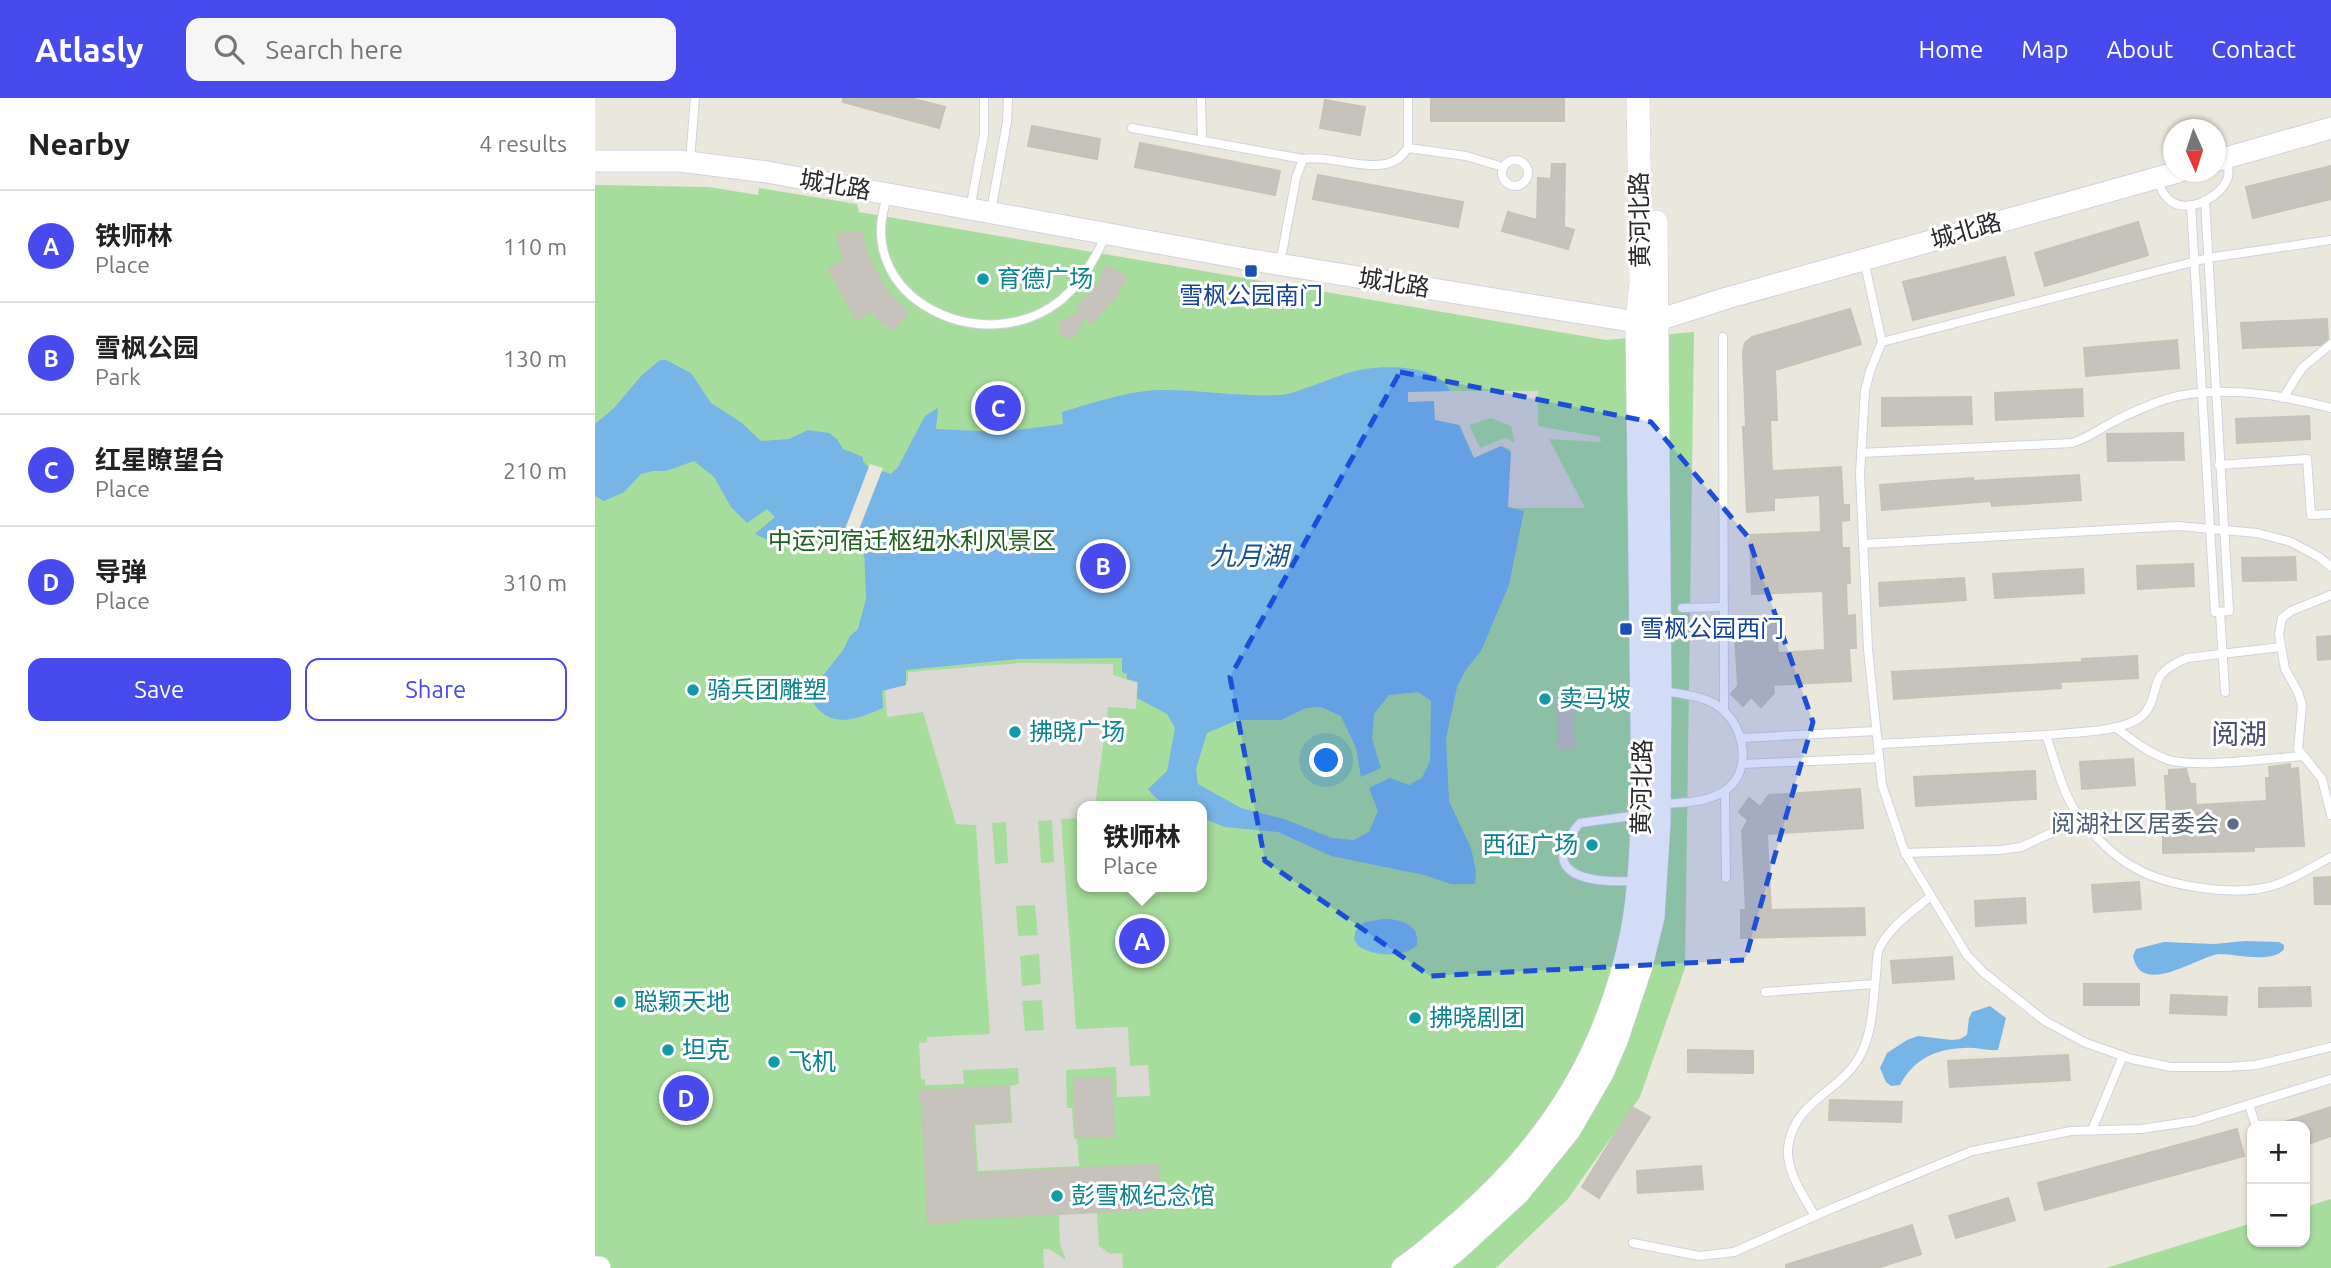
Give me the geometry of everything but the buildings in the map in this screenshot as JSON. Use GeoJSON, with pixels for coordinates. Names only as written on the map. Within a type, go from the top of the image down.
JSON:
{"type":"FeatureCollection","features":[{"type":"Feature","properties":{"kind":"main road","name":"黄河北路"},"geometry":{"type":"LineString","coordinates":[[1403,1268],[1496,1189],[1539,1143],[1580,1077],[1610,1007],[1631,934],[1648,808],[1652,690],[1646,322],[1641,283],[1638,98]]}},
{"type":"Feature","properties":{"kind":"main road","name":"黄河北路"},"geometry":{"type":"LineString","coordinates":[[1646,322],[1657,278],[1654,98]]}},
{"type":"Feature","properties":{"kind":"main road","name":"黄河北路"},"geometry":{"type":"LineString","coordinates":[[1433,1268],[1518,1193],[1569,1130],[1602,1073],[1628,1010],[1653,917],[1658,876],[1648,808]]}},
{"type":"Feature","properties":{"kind":"street"},"geometry":{"type":"LineString","coordinates":[[2226,158],[2331,128]]}},
{"type":"Feature","properties":{"kind":"street","name":"城北路"},"geometry":{"type":"LineString","coordinates":[[595,161],[689,163],[767,172],[1280,264],[1646,322],[2163,176]]}},
{"type":"Feature","properties":{"kind":"lane"},"geometry":{"type":"LineString","coordinates":[[689,163],[695,98]]}},
{"type":"Feature","properties":{"kind":"lane"},"geometry":{"type":"LineString","coordinates":[[970,209],[984,134],[984,98]]}},
{"type":"Feature","properties":{"kind":"lane"},"geometry":{"type":"LineString","coordinates":[[991,214],[1007,122],[1008,98]]}},
{"type":"Feature","properties":{"kind":"lane"},"geometry":{"type":"LineString","coordinates":[[1201,98],[1202,141]]}},
{"type":"Feature","properties":{"kind":"lane"},"geometry":{"type":"LineString","coordinates":[[1132,128],[1303,159],[1315,157],[1378,165],[1397,160],[1408,148],[1408,98]]}},
{"type":"Feature","properties":{"kind":"lane"},"geometry":{"type":"LineString","coordinates":[[1408,148],[1466,156],[1503,167]]}},
{"type":"Feature","properties":{"kind":"lane"},"geometry":{"type":"LineString","coordinates":[[1280,264],[1296,178],[1303,159]]}},
{"type":"Feature","properties":{"kind":"lane"},"geometry":{"type":"LineString","coordinates":[[2156,178],[2163,194],[2174,204],[2191,205],[2222,189],[2226,182]]}},
{"type":"Feature","properties":{"kind":"lane"},"geometry":{"type":"LineString","coordinates":[[888,195],[881,213],[880,239],[900,283],[915,301],[939,315],[971,324],[997,324],[1025,319],[1060,300],[1081,279],[1096,257],[1106,234]]}},
{"type":"Feature","properties":{"kind":"lane"},"geometry":{"type":"LineString","coordinates":[[2191,205],[2215,612],[2220,612],[2229,611],[2205,200]]}},
{"type":"Feature","properties":{"kind":"lane"},"geometry":{"type":"LineString","coordinates":[[1882,342],[2194,261],[2331,240]]}},
{"type":"Feature","properties":{"kind":"lane"},"geometry":{"type":"LineString","coordinates":[[1864,260],[1882,342],[1865,391],[1861,453],[1868,649],[1882,785],[1905,853],[1967,955],[1993,980],[2045,1021],[2086,1043],[2123,1056],[2171,1066],[2227,1067],[2256,1065],[2331,1047]]}},
{"type":"Feature","properties":{"kind":"lane"},"geometry":{"type":"LineString","coordinates":[[1723,337],[1724,710]]}},
{"type":"Feature","properties":{"kind":"lane"},"geometry":{"type":"LineString","coordinates":[[2283,398],[2302,368],[2331,344]]}},
{"type":"Feature","properties":{"kind":"lane"},"geometry":{"type":"LineString","coordinates":[[1861,453],[2072,443],[2090,437],[2115,421],[2158,402],[2202,393],[2283,398],[2331,408]]}},
{"type":"Feature","properties":{"kind":"lane"},"geometry":{"type":"LineString","coordinates":[[2219,465],[2307,459],[2311,516],[2331,514]]}},
{"type":"Feature","properties":{"kind":"lane"},"geometry":{"type":"LineString","coordinates":[[1863,544],[2178,526],[2257,533],[2291,542],[2319,557],[2331,567]]}},
{"type":"Feature","properties":{"kind":"lane"},"geometry":{"type":"LineString","coordinates":[[2331,595],[2291,611],[2282,618],[2279,634],[2285,670],[2302,705],[2298,749],[2322,779],[2331,815]]}},
{"type":"Feature","properties":{"kind":"lane"},"geometry":{"type":"LineString","coordinates":[[1682,608],[1724,607]]}},
{"type":"Feature","properties":{"kind":"lane"},"geometry":{"type":"LineString","coordinates":[[2220,612],[2225,692]]}},
{"type":"Feature","properties":{"kind":"lane"},"geometry":{"type":"LineString","coordinates":[[1878,744],[2046,735],[2115,727],[2140,718],[2148,709],[2160,676],[2173,664],[2187,657],[2281,648]]}},
{"type":"Feature","properties":{"kind":"lane"},"geometry":{"type":"LineString","coordinates":[[1639,881],[1594,881],[1580,877],[1569,869],[1563,854],[1568,837],[1580,823],[1648,808],[1700,802],[1725,791],[1739,775],[1744,757],[1742,738],[1724,710],[1703,699],[1652,690]]}},
{"type":"Feature","properties":{"kind":"lane"},"geometry":{"type":"LineString","coordinates":[[2115,727],[2144,748],[2168,760],[2202,762],[2303,756]]}},
{"type":"Feature","properties":{"kind":"lane"},"geometry":{"type":"LineString","coordinates":[[1742,738],[1876,731]]}},
{"type":"Feature","properties":{"kind":"lane"},"geometry":{"type":"LineString","coordinates":[[2046,735],[2076,813],[2107,847],[2137,869],[2170,881],[2214,889],[2264,888],[2331,857]]}},
{"type":"Feature","properties":{"kind":"lane"},"geometry":{"type":"LineString","coordinates":[[1742,764],[1879,758]]}},
{"type":"Feature","properties":{"kind":"lane"},"geometry":{"type":"LineString","coordinates":[[1725,791],[1726,878]]}},
{"type":"Feature","properties":{"kind":"lane"},"geometry":{"type":"LineString","coordinates":[[1905,853],[2021,847],[2060,829],[2085,822]]}},
{"type":"Feature","properties":{"kind":"lane"},"geometry":{"type":"LineString","coordinates":[[1815,1216],[1797,1185],[1789,1160],[1788,1143],[1798,1117],[1814,1100],[1847,1076],[1862,1053],[1870,1026],[1878,950],[1892,930],[1931,896]]}},
{"type":"Feature","properties":{"kind":"lane"},"geometry":{"type":"LineString","coordinates":[[1765,992],[1875,984]]}},
{"type":"Feature","properties":{"kind":"lane"},"geometry":{"type":"LineString","coordinates":[[2092,1130],[2123,1056]]}},
{"type":"Feature","properties":{"kind":"lane"},"geometry":{"type":"LineString","coordinates":[[1633,1243],[1699,1256],[1734,1252],[1972,1151],[2070,1131],[2141,1129],[2195,1121],[2331,1079]]}},
{"type":"Feature","properties":{"kind":"lane"},"geometry":{"type":"LineString","coordinates":[[2249,1105],[2254,1121]]}},
{"type":"Feature","properties":{"kind":"highlighted area"},"geometry":{"type":"Polygon","coordinates":[[[1400,372],[1651,422],[1748,537],[1813,722],[1745,960],[1430,976],[1265,861],[1230,677],[1400,372]]]}},
{"type":"Feature","properties":{"kind":"green space","name":"中运河宿迁枢纽水利风景区"},"geometry":{"type":"Polygon","coordinates":[[[595,185],[709,187],[758,195],[759,188],[857,204],[859,212],[1606,340],[1694,332],[1685,968],[1640,1097],[1567,1200],[1496,1268],[595,1268],[595,185]]]}},
{"type":"Feature","properties":{"kind":"green space"},"geometry":{"type":"Polygon","coordinates":[[[2331,1199],[2331,1268],[2106,1268],[2247,1225],[2247,1247],[2310,1247],[2310,1205],[2331,1199]]]}},
{"type":"Feature","properties":{"kind":"shaded area"},"geometry":{"type":"Polygon","coordinates":[[[1538,391],[1538,426],[1600,437],[1601,442],[1549,439],[1585,508],[1507,508],[1510,449],[1501,446],[1474,458],[1460,425],[1435,420],[1408,402],[1407,392],[1538,391]],[[1491,418],[1469,425],[1480,448],[1505,438],[1515,443],[1511,426],[1491,418]]]}},
{"type":"Feature","properties":{"kind":"shaded area"},"geometry":{"type":"Polygon","coordinates":[[[1020,663],[1113,664],[1113,675],[1137,683],[1136,709],[1108,707],[1096,801],[1077,801],[1077,818],[1061,819],[1076,1029],[1128,1027],[1130,1066],[1148,1065],[1150,1096],[1117,1097],[1116,1067],[1066,1070],[1067,1108],[1072,1108],[1079,1166],[978,1171],[975,1125],[1012,1123],[1010,1086],[1019,1084],[1018,1068],[963,1070],[964,1084],[925,1085],[925,1080],[921,1079],[919,1043],[927,1042],[927,1037],[990,1034],[976,825],[956,824],[923,712],[887,717],[885,687],[908,681],[908,672],[1020,663]],[[1052,820],[1038,821],[1041,863],[1054,862],[1052,820]],[[1006,822],[992,823],[995,864],[1008,863],[1006,822]],[[1035,905],[1016,906],[1018,936],[1038,935],[1035,905]],[[1039,954],[1020,956],[1022,986],[1041,984],[1039,954]],[[1042,1000],[1022,1001],[1025,1031],[1044,1030],[1042,1000]]]}},
{"type":"Feature","properties":{"kind":"shaded area"},"geometry":{"type":"Polygon","coordinates":[[[1097,1212],[1099,1246],[1110,1254],[1122,1253],[1123,1268],[1044,1268],[1043,1249],[1049,1249],[1066,1260],[1060,1244],[1059,1214],[1097,1212]]]}},
{"type":"Feature","properties":{"kind":"water","name":"九月湖"},"geometry":{"type":"Polygon","coordinates":[[[660,360],[666,360],[691,373],[711,403],[742,423],[761,441],[789,439],[808,430],[829,433],[843,449],[863,457],[868,467],[891,474],[898,467],[925,416],[938,408],[936,429],[1002,432],[1063,424],[1062,412],[1144,391],[1280,395],[1343,374],[1376,368],[1405,368],[1433,375],[1450,391],[1408,392],[1408,402],[1434,401],[1435,420],[1459,425],[1474,458],[1501,446],[1511,452],[1508,507],[1524,511],[1509,585],[1481,651],[1465,671],[1457,687],[1446,739],[1449,801],[1471,848],[1476,871],[1475,884],[1451,884],[1424,875],[1331,856],[1278,832],[1225,827],[1207,820],[1207,801],[1159,800],[1148,789],[1167,771],[1175,728],[1167,714],[1137,698],[1138,682],[1127,679],[1127,674],[1122,672],[1122,658],[1019,659],[906,670],[906,685],[882,691],[883,708],[853,719],[834,719],[825,715],[810,698],[811,691],[843,650],[850,636],[858,629],[866,599],[864,548],[860,544],[830,537],[826,532],[815,529],[770,541],[755,534],[775,517],[767,509],[747,523],[731,507],[714,477],[694,461],[666,471],[641,474],[624,492],[604,501],[595,496],[595,424],[614,408],[642,375],[660,360]],[[1418,692],[1389,695],[1374,714],[1372,739],[1381,768],[1361,777],[1356,748],[1341,716],[1321,707],[1306,708],[1281,720],[1238,720],[1207,733],[1196,769],[1198,784],[1241,808],[1284,819],[1332,838],[1354,840],[1369,832],[1378,811],[1369,788],[1390,778],[1409,785],[1422,778],[1430,761],[1431,701],[1418,692]]]}},
{"type":"Feature","properties":{"kind":"water"},"geometry":{"type":"Polygon","coordinates":[[[1383,919],[1407,924],[1415,932],[1417,945],[1396,954],[1372,952],[1358,946],[1354,939],[1356,930],[1365,922],[1383,919]]]}},
{"type":"Feature","properties":{"kind":"water"},"geometry":{"type":"Polygon","coordinates":[[[2164,942],[2214,944],[2279,942],[2284,945],[2284,949],[2279,954],[2263,957],[2220,954],[2159,975],[2147,974],[2138,968],[2133,956],[2136,949],[2164,942]]]}},
{"type":"Feature","properties":{"kind":"water"},"geometry":{"type":"Polygon","coordinates":[[[1990,1006],[2006,1018],[1998,1050],[1969,1048],[1935,1053],[1912,1068],[1900,1085],[1891,1086],[1886,1082],[1880,1068],[1887,1053],[1918,1036],[1960,1039],[1967,1035],[1972,1012],[1990,1006]]]}},
{"type":"Feature","properties":{"kind":"pier"},"geometry":{"type":"Polygon","coordinates":[[[870,464],[883,468],[853,545],[840,542],[870,464]]]}},
{"type":"Feature","properties":{"kind":"place","name":"雪枫公园南门"},"geometry":{"type":"Point","coordinates":[1251,271]}},
{"type":"Feature","properties":{"kind":"place","name":"育德广场"},"geometry":{"type":"Point","coordinates":[983,279]}},
{"type":"Feature","properties":{"kind":"place","name":"红星瞭望台"},"geometry":{"type":"Point","coordinates":[998,408]}},
{"type":"Feature","properties":{"kind":"place","name":"雪枫公园"},"geometry":{"type":"Point","coordinates":[1103,566]}},
{"type":"Feature","properties":{"kind":"place","name":"雪枫公园西门"},"geometry":{"type":"Point","coordinates":[1626,629]}},
{"type":"Feature","properties":{"kind":"place","name":"骑兵团雕塑"},"geometry":{"type":"Point","coordinates":[693,690]}},
{"type":"Feature","properties":{"kind":"place","name":"卖马坡"},"geometry":{"type":"Point","coordinates":[1545,699]}},
{"type":"Feature","properties":{"kind":"place","name":"拂晓广场"},"geometry":{"type":"Point","coordinates":[1015,732]}},
{"type":"Feature","properties":{"kind":"place","name":"阅湖社区居委会"},"geometry":{"type":"Point","coordinates":[2233,824]}},
{"type":"Feature","properties":{"kind":"place","name":"西征广场"},"geometry":{"type":"Point","coordinates":[1592,845]}},
{"type":"Feature","properties":{"kind":"place","name":"铁师林"},"geometry":{"type":"Point","coordinates":[1142,941]}},
{"type":"Feature","properties":{"kind":"place","name":"聪颖天地"},"geometry":{"type":"Point","coordinates":[620,1002]}},
{"type":"Feature","properties":{"kind":"place","name":"拂晓剧团"},"geometry":{"type":"Point","coordinates":[1415,1018]}},
{"type":"Feature","properties":{"kind":"place","name":"坦克"},"geometry":{"type":"Point","coordinates":[668,1050]}},
{"type":"Feature","properties":{"kind":"place","name":"飞机"},"geometry":{"type":"Point","coordinates":[774,1062]}},
{"type":"Feature","properties":{"kind":"place","name":"导弹"},"geometry":{"type":"Point","coordinates":[686,1098]}},
{"type":"Feature","properties":{"kind":"place","name":"彭雪枫纪念馆"},"geometry":{"type":"Point","coordinates":[1057,1196]}},
{"type":"Feature","properties":{"kind":"district","name":"阅湖"},"geometry":{"type":"Point","coordinates":[2239,734]}}]}
